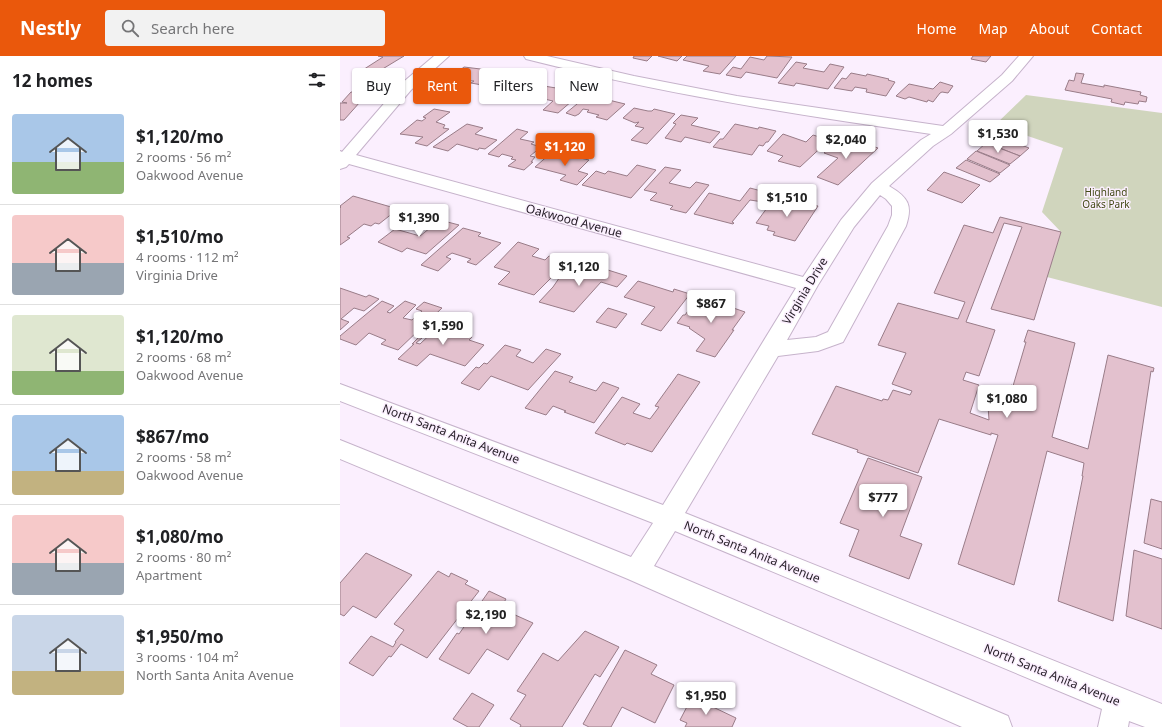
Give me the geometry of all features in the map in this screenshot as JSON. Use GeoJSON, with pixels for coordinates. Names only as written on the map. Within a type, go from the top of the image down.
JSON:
{"type":"FeatureCollection","features":[{"type":"Feature","properties":{"kind":"street"},"geometry":{"type":"LineString","coordinates":[[342,159],[406,87],[442,56]]}},
{"type":"Feature","properties":{"kind":"street"},"geometry":{"type":"LineString","coordinates":[[531,56],[568,66],[800,111],[946,131]]}},
{"type":"Feature","properties":{"kind":"street","name":"Virginia Drive"},"geometry":{"type":"LineString","coordinates":[[637,571],[808,285],[847,224],[878,187],[927,143],[946,131],[1007,78],[1026,56]]}},
{"type":"Feature","properties":{"kind":"street","name":"Oakwood Avenue"},"geometry":{"type":"LineString","coordinates":[[342,159],[808,285]]}},
{"type":"Feature","properties":{"kind":"street"},"geometry":{"type":"LineString","coordinates":[[771,349],[818,344],[836,337],[897,226],[901,215],[901,205],[892,195],[878,187]]}},
{"type":"Feature","properties":{"kind":"street","name":"North Santa Anita Avenue"},"geometry":{"type":"LineString","coordinates":[[340,392],[670,518],[1115,714],[1162,719]]}},
{"type":"Feature","properties":{"kind":"street"},"geometry":{"type":"LineString","coordinates":[[340,448],[637,571],[997,727]]}},
{"type":"Feature","properties":{"kind":"green space","name":"Highland Oaks Park"},"geometry":{"type":"Polygon","coordinates":[[[1026,95],[1162,113],[1162,307],[1047,277],[1061,232],[1042,212],[1063,148],[995,125],[1026,95]]]}},
{"type":"Feature","properties":{"kind":"building"},"geometry":{"type":"Polygon","coordinates":[[[378,56],[404,56],[384,68],[366,68],[383,57],[378,56]]]}},
{"type":"Feature","properties":{"kind":"building"},"geometry":{"type":"Polygon","coordinates":[[[634,56],[652,56],[647,61],[633,58],[634,56]]]}},
{"type":"Feature","properties":{"kind":"building"},"geometry":{"type":"Polygon","coordinates":[[[658,56],[682,56],[677,61],[658,56]]]}},
{"type":"Feature","properties":{"kind":"building"},"geometry":{"type":"Polygon","coordinates":[[[687,56],[736,56],[720,74],[703,71],[709,66],[683,60],[687,56]]]}},
{"type":"Feature","properties":{"kind":"building"},"geometry":{"type":"Polygon","coordinates":[[[767,56],[792,57],[777,78],[746,72],[741,78],[726,75],[733,67],[741,69],[750,57],[764,60],[767,56]]]}},
{"type":"Feature","properties":{"kind":"building"},"geometry":{"type":"Polygon","coordinates":[[[973,56],[991,56],[986,62],[971,59],[973,56]]]}},
{"type":"Feature","properties":{"kind":"building"},"geometry":{"type":"Polygon","coordinates":[[[796,62],[807,64],[803,68],[824,72],[830,64],[844,67],[828,89],[796,83],[794,86],[778,83],[796,62]]]}},
{"type":"Feature","properties":{"kind":"building"},"geometry":{"type":"Polygon","coordinates":[[[464,67],[479,69],[479,84],[471,83],[474,81],[471,81],[471,68],[463,68],[464,67]]]}},
{"type":"Feature","properties":{"kind":"building"},"geometry":{"type":"Polygon","coordinates":[[[851,73],[866,76],[867,74],[889,79],[888,80],[895,82],[886,96],[866,92],[867,89],[855,87],[852,91],[834,88],[842,78],[846,79],[851,73]]]}},
{"type":"Feature","properties":{"kind":"building"},"geometry":{"type":"Polygon","coordinates":[[[1076,73],[1084,74],[1081,83],[1104,87],[1104,85],[1141,92],[1140,95],[1147,97],[1146,102],[1139,101],[1138,104],[1125,102],[1124,105],[1111,102],[1112,99],[1065,90],[1069,80],[1074,81],[1076,73]]]}},
{"type":"Feature","properties":{"kind":"building"},"geometry":{"type":"Polygon","coordinates":[[[940,82],[953,86],[948,93],[940,93],[933,102],[928,100],[927,102],[909,97],[905,99],[896,96],[909,84],[933,89],[940,82]]]}},
{"type":"Feature","properties":{"kind":"building"},"geometry":{"type":"Polygon","coordinates":[[[547,86],[555,88],[555,104],[568,104],[558,113],[543,110],[553,101],[547,100],[547,86]]]}},
{"type":"Feature","properties":{"kind":"building"},"geometry":{"type":"Polygon","coordinates":[[[352,92],[352,104],[358,104],[344,120],[340,120],[340,103],[347,103],[342,102],[352,92]]]}},
{"type":"Feature","properties":{"kind":"building"},"geometry":{"type":"Polygon","coordinates":[[[612,101],[625,104],[607,120],[596,117],[599,115],[587,112],[589,110],[583,109],[575,116],[566,113],[577,104],[612,104],[612,101]]]}},
{"type":"Feature","properties":{"kind":"building"},"geometry":{"type":"Polygon","coordinates":[[[634,108],[648,111],[652,111],[654,109],[675,114],[647,144],[631,140],[644,128],[635,126],[639,122],[635,123],[623,118],[634,108]]]}},
{"type":"Feature","properties":{"kind":"building"},"geometry":{"type":"Polygon","coordinates":[[[434,109],[450,112],[436,122],[445,125],[443,128],[449,129],[427,146],[415,143],[423,137],[400,134],[417,120],[422,121],[426,118],[423,117],[434,109]]]}},
{"type":"Feature","properties":{"kind":"building"},"geometry":{"type":"Polygon","coordinates":[[[681,115],[698,118],[691,125],[720,132],[710,143],[685,137],[681,142],[665,138],[676,124],[673,123],[681,115]]]}},
{"type":"Feature","properties":{"kind":"building"},"geometry":{"type":"Polygon","coordinates":[[[467,124],[483,128],[475,134],[497,140],[485,149],[479,148],[478,150],[457,144],[448,151],[433,147],[467,124]]]}},
{"type":"Feature","properties":{"kind":"building"},"geometry":{"type":"Polygon","coordinates":[[[735,124],[776,131],[768,142],[766,142],[763,146],[759,145],[752,155],[713,147],[720,139],[723,139],[735,124]]]}},
{"type":"Feature","properties":{"kind":"building"},"geometry":{"type":"Polygon","coordinates":[[[517,129],[528,132],[520,139],[534,142],[531,144],[541,147],[530,156],[535,157],[531,162],[533,162],[524,170],[508,166],[516,160],[511,159],[513,157],[502,154],[499,157],[488,154],[517,129]]]}},
{"type":"Feature","properties":{"kind":"building"},"geometry":{"type":"Polygon","coordinates":[[[783,134],[806,142],[813,135],[829,140],[800,167],[778,161],[783,156],[767,151],[783,134]]]}},
{"type":"Feature","properties":{"kind":"building"},"geometry":{"type":"Polygon","coordinates":[[[996,135],[1029,148],[1020,156],[987,143],[996,135]]]}},
{"type":"Feature","properties":{"kind":"building"},"geometry":{"type":"Polygon","coordinates":[[[839,139],[853,144],[857,141],[878,148],[838,185],[817,177],[838,158],[824,153],[839,139]]]}},
{"type":"Feature","properties":{"kind":"building"},"geometry":{"type":"Polygon","coordinates":[[[986,143],[1020,156],[1010,164],[977,151],[986,143]]]}},
{"type":"Feature","properties":{"kind":"building"},"geometry":{"type":"Polygon","coordinates":[[[976,151],[1010,165],[1000,173],[967,159],[976,151]]]}},
{"type":"Feature","properties":{"kind":"building"},"geometry":{"type":"Polygon","coordinates":[[[551,153],[560,156],[563,154],[589,160],[578,171],[588,174],[577,185],[560,180],[566,175],[535,167],[551,153]]]}},
{"type":"Feature","properties":{"kind":"building"},"geometry":{"type":"Polygon","coordinates":[[[966,160],[1000,174],[990,182],[956,168],[966,160]]]}},
{"type":"Feature","properties":{"kind":"building"},"geometry":{"type":"Polygon","coordinates":[[[637,165],[656,170],[631,198],[582,185],[596,171],[605,174],[608,171],[627,176],[637,165]]]}},
{"type":"Feature","properties":{"kind":"building"},"geometry":{"type":"Polygon","coordinates":[[[665,167],[681,170],[669,183],[690,188],[696,182],[709,185],[686,213],[670,209],[673,206],[650,200],[657,193],[644,190],[665,167]]]}},
{"type":"Feature","properties":{"kind":"building"},"geometry":{"type":"Polygon","coordinates":[[[944,172],[980,185],[962,203],[927,190],[944,172]]]}},
{"type":"Feature","properties":{"kind":"building"},"geometry":{"type":"Polygon","coordinates":[[[750,188],[769,193],[763,202],[750,200],[732,222],[734,223],[733,224],[694,214],[709,193],[740,201],[750,188]]]}},
{"type":"Feature","properties":{"kind":"building"},"geometry":{"type":"Polygon","coordinates":[[[353,196],[398,209],[379,224],[375,223],[371,226],[364,224],[347,237],[350,238],[340,245],[340,206],[353,196]]]}},
{"type":"Feature","properties":{"kind":"building"},"geometry":{"type":"Polygon","coordinates":[[[775,197],[818,206],[795,241],[773,235],[775,232],[767,230],[769,226],[756,223],[775,197]]]}},
{"type":"Feature","properties":{"kind":"building"},"geometry":{"type":"Polygon","coordinates":[[[1000,217],[1061,232],[1034,320],[991,309],[1022,227],[1004,223],[966,322],[995,330],[979,376],[966,372],[963,380],[979,385],[970,413],[989,420],[988,406],[1004,407],[1011,385],[1013,386],[1028,330],[1075,343],[1052,437],[1088,449],[1108,355],[1154,368],[1153,372],[1151,371],[1113,621],[1058,601],[1083,476],[1084,463],[1047,451],[1014,585],[958,564],[998,435],[991,433],[991,435],[939,419],[918,473],[857,452],[858,450],[812,434],[836,386],[882,401],[883,399],[888,400],[893,390],[910,395],[912,391],[892,384],[906,353],[878,345],[898,303],[958,319],[965,302],[934,293],[964,225],[993,233],[1000,217]]]}},
{"type":"Feature","properties":{"kind":"building"},"geometry":{"type":"Polygon","coordinates":[[[440,220],[459,225],[426,254],[407,248],[402,252],[378,242],[395,229],[420,236],[440,220]]]}},
{"type":"Feature","properties":{"kind":"building"},"geometry":{"type":"Polygon","coordinates":[[[463,228],[481,233],[478,236],[501,243],[476,265],[467,262],[471,259],[452,253],[446,257],[451,259],[438,271],[421,265],[463,228]]]}},
{"type":"Feature","properties":{"kind":"building"},"geometry":{"type":"Polygon","coordinates":[[[518,242],[539,249],[532,256],[545,260],[549,256],[568,261],[534,295],[498,284],[510,272],[494,267],[518,242]]]}},
{"type":"Feature","properties":{"kind":"building"},"geometry":{"type":"Polygon","coordinates":[[[592,265],[627,276],[617,287],[601,282],[574,312],[539,302],[553,287],[566,268],[583,271],[587,270],[592,265]]]}},
{"type":"Feature","properties":{"kind":"building"},"geometry":{"type":"Polygon","coordinates":[[[638,281],[673,292],[674,289],[690,294],[661,331],[641,324],[655,307],[624,297],[638,281]]]}},
{"type":"Feature","properties":{"kind":"building"},"geometry":{"type":"Polygon","coordinates":[[[340,288],[366,297],[369,295],[379,299],[364,311],[354,308],[341,319],[349,322],[340,330],[340,288]]]}},
{"type":"Feature","properties":{"kind":"building"},"geometry":{"type":"Polygon","coordinates":[[[699,296],[745,312],[715,357],[696,351],[705,339],[689,328],[690,327],[677,323],[699,296]]]}},
{"type":"Feature","properties":{"kind":"building"},"geometry":{"type":"Polygon","coordinates":[[[382,301],[394,306],[387,312],[390,313],[405,301],[416,305],[403,318],[412,320],[422,311],[416,309],[424,302],[442,308],[398,350],[381,344],[386,340],[369,333],[356,345],[340,339],[340,336],[382,301]]]}},
{"type":"Feature","properties":{"kind":"building"},"geometry":{"type":"Polygon","coordinates":[[[608,308],[627,314],[616,328],[596,322],[608,308]]]}},
{"type":"Feature","properties":{"kind":"building"},"geometry":{"type":"Polygon","coordinates":[[[442,315],[450,318],[441,326],[472,337],[469,340],[484,345],[465,366],[430,354],[417,366],[398,359],[414,344],[412,344],[419,337],[422,338],[416,343],[420,344],[439,326],[432,324],[442,315]]]}},
{"type":"Feature","properties":{"kind":"building"},"geometry":{"type":"Polygon","coordinates":[[[505,345],[521,350],[516,356],[533,363],[546,349],[561,354],[528,390],[491,376],[479,390],[461,383],[476,367],[479,368],[484,363],[487,364],[505,345]]]}},
{"type":"Feature","properties":{"kind":"building"},"geometry":{"type":"Polygon","coordinates":[[[555,371],[573,377],[569,382],[596,391],[603,382],[619,388],[594,423],[564,412],[566,411],[553,406],[546,415],[525,408],[555,371]]]}},
{"type":"Feature","properties":{"kind":"building"},"geometry":{"type":"Polygon","coordinates":[[[678,374],[700,382],[652,452],[627,443],[625,445],[595,433],[622,397],[640,404],[633,413],[650,419],[659,407],[655,406],[678,374]]]}},
{"type":"Feature","properties":{"kind":"building"},"geometry":{"type":"Polygon","coordinates":[[[868,458],[922,477],[900,536],[922,544],[909,579],[849,556],[859,530],[840,523],[868,458]]]}},
{"type":"Feature","properties":{"kind":"building"},"geometry":{"type":"Polygon","coordinates":[[[1151,499],[1162,502],[1162,549],[1144,543],[1151,499]]]}},
{"type":"Feature","properties":{"kind":"building"},"geometry":{"type":"Polygon","coordinates":[[[1134,550],[1162,559],[1162,629],[1126,616],[1134,550]]]}},
{"type":"Feature","properties":{"kind":"building"},"geometry":{"type":"Polygon","coordinates":[[[366,553],[412,575],[376,618],[353,606],[344,616],[340,614],[340,583],[366,553]]]}},
{"type":"Feature","properties":{"kind":"building"},"geometry":{"type":"Polygon","coordinates":[[[438,571],[449,577],[451,573],[468,581],[465,584],[479,591],[427,658],[401,644],[373,676],[349,663],[371,636],[393,647],[404,630],[394,624],[438,571]]]}},
{"type":"Feature","properties":{"kind":"building"},"geometry":{"type":"Polygon","coordinates":[[[489,591],[506,599],[503,604],[507,606],[504,610],[533,623],[508,660],[487,649],[469,674],[439,659],[457,633],[459,634],[489,591]]]}},
{"type":"Feature","properties":{"kind":"building"},"geometry":{"type":"Polygon","coordinates":[[[585,631],[619,647],[600,677],[595,674],[562,727],[520,727],[521,725],[510,719],[526,695],[517,691],[543,653],[558,661],[585,631]]]}},
{"type":"Feature","properties":{"kind":"building"},"geometry":{"type":"Polygon","coordinates":[[[625,650],[657,665],[651,674],[674,685],[655,723],[622,707],[611,727],[589,727],[583,724],[625,650]]]}},
{"type":"Feature","properties":{"kind":"building"},"geometry":{"type":"Polygon","coordinates":[[[472,693],[494,705],[479,727],[468,727],[453,719],[472,693]]]}},
{"type":"Feature","properties":{"kind":"building"},"geometry":{"type":"Polygon","coordinates":[[[692,697],[736,718],[732,727],[685,727],[687,723],[680,720],[692,697]]]}}]}
